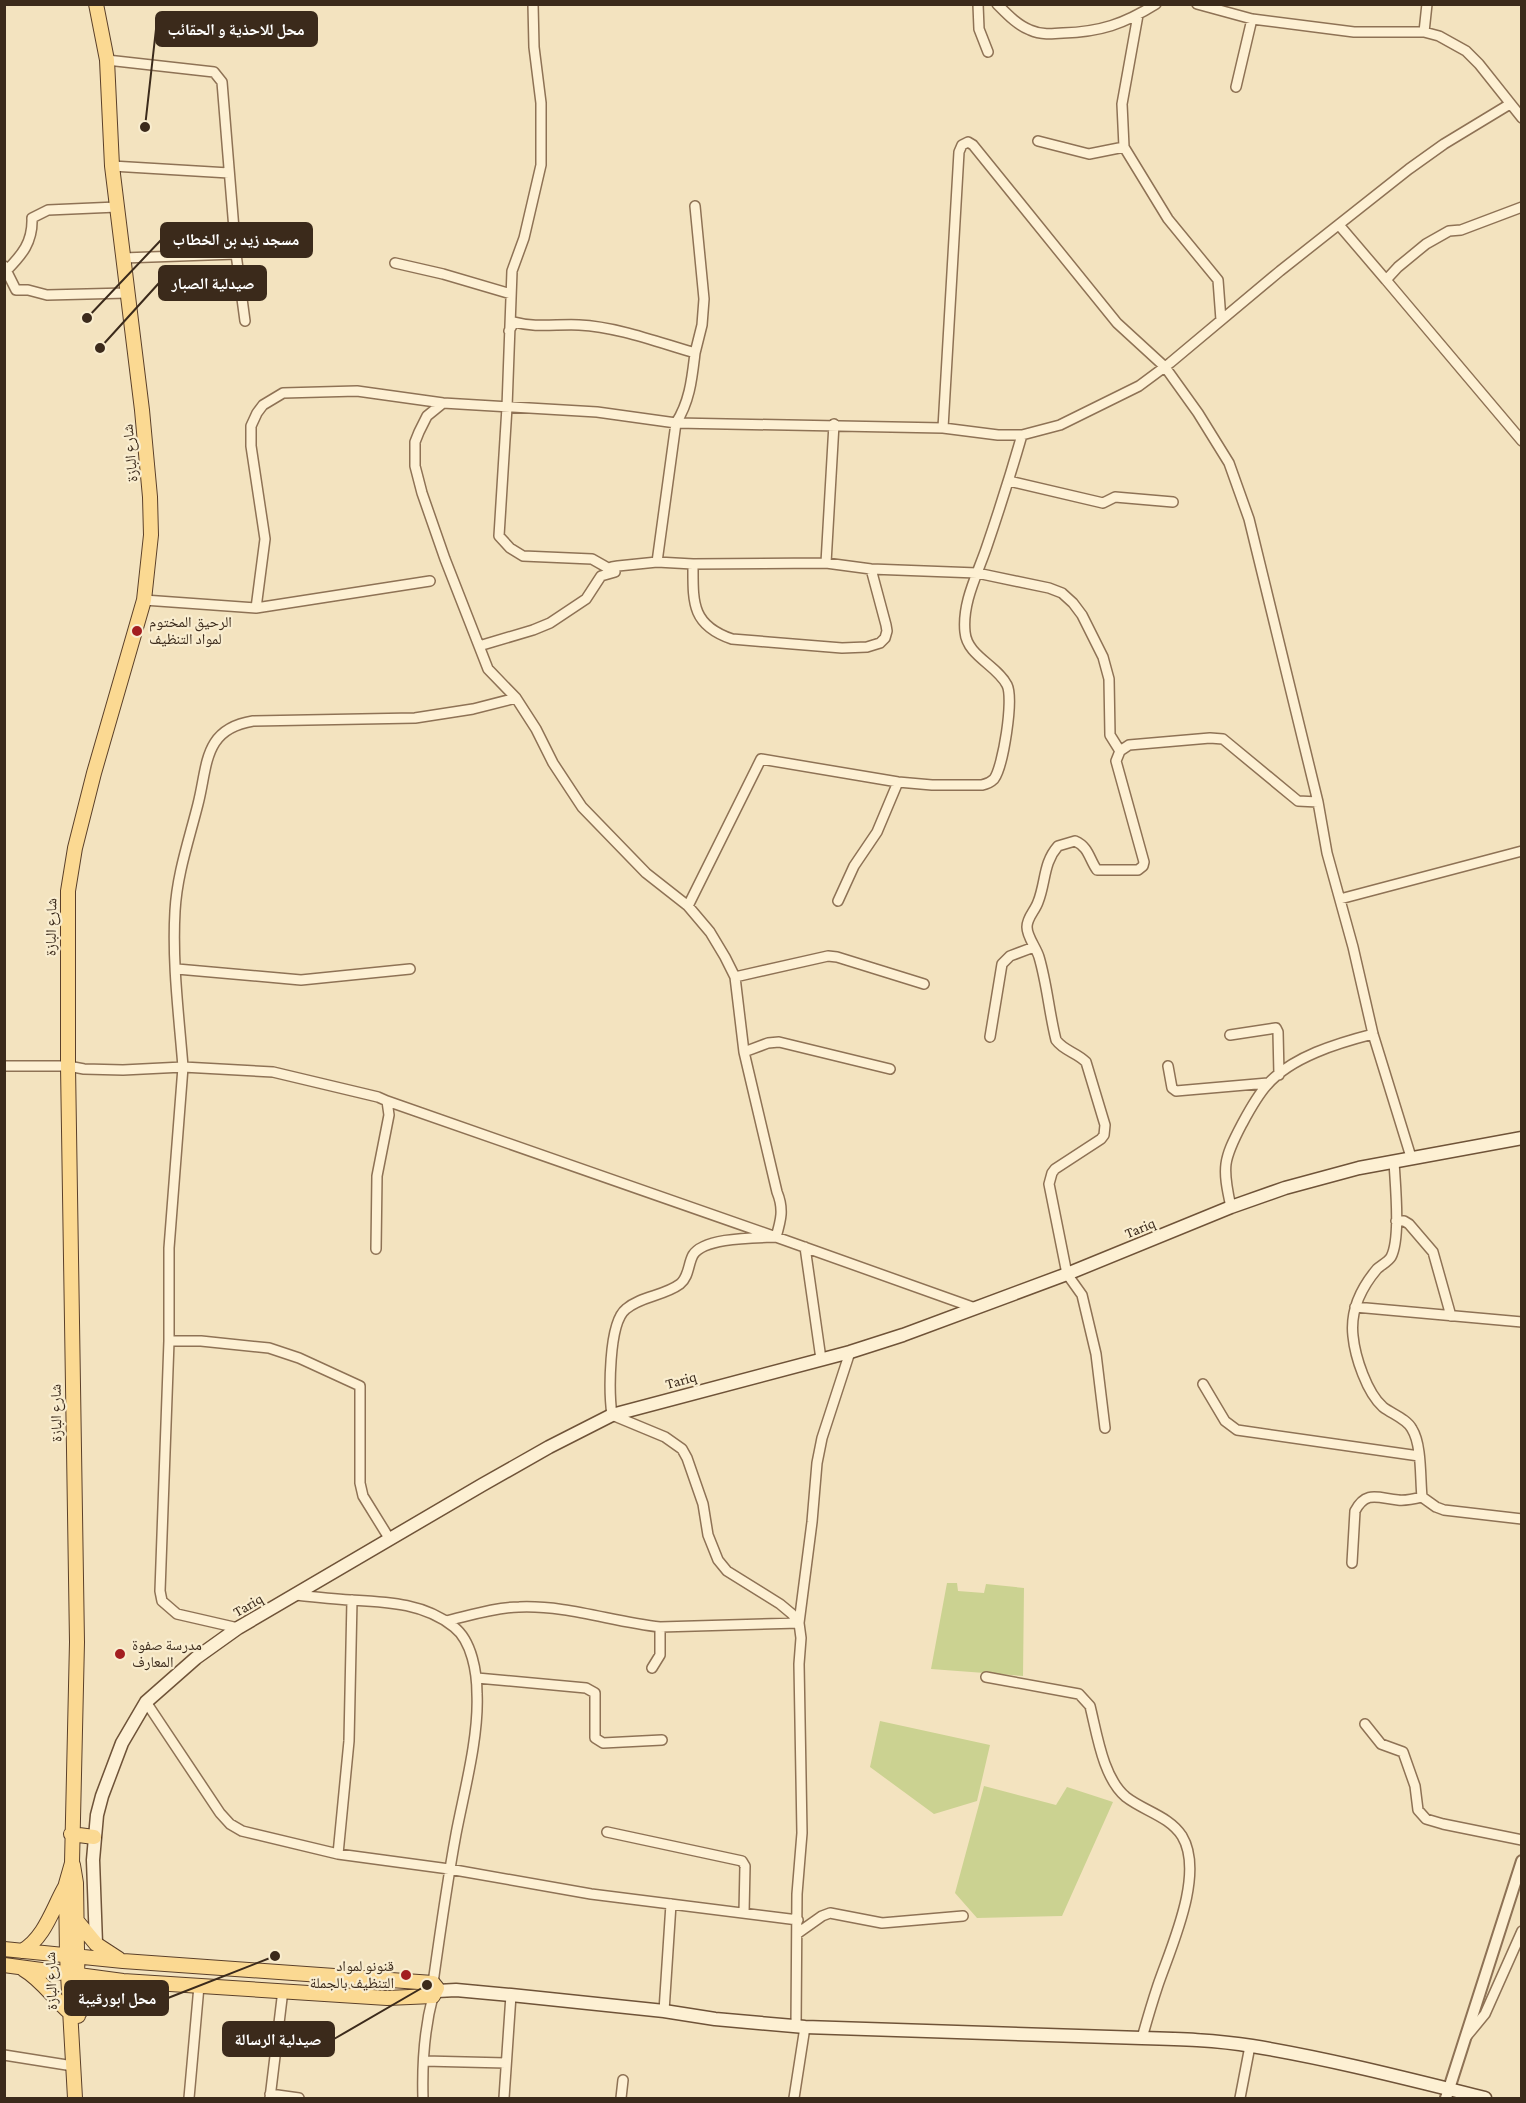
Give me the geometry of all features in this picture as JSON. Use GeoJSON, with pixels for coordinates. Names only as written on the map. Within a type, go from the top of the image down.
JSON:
{"type":"FeatureCollection","features":[{"type":"Feature","properties":{"kind":"main road","name":"شارع البازة"},"geometry":{"type":"LineString","coordinates":[[72,1956],[77,1921],[76,1875],[72,1863],[71,1834],[77,1642],[68,1066],[68,891],[75,848],[94,772],[144,600],[151,535],[142,410],[112,166],[106,60],[96,4]]}},
{"type":"Feature","properties":{"kind":"main road","name":"Tariq"},"geometry":{"type":"LineString","coordinates":[[96,1944],[93,1860],[97,1815],[107,1779],[126,1734],[146,1702],[196,1658],[238,1628],[389,1538],[549,1447],[612,1415],[850,1352],[1067,1274],[1232,1207],[1295,1185],[1411,1157],[1521,1138]]}},
{"type":"Feature","properties":{"kind":"main road"},"geometry":{"type":"LineString","coordinates":[[71,1834],[94,1837]]}},
{"type":"Feature","properties":{"kind":"main road","name":"شارع البازة"},"geometry":{"type":"LineString","coordinates":[[72,1863],[66,1884],[72,1956],[75,2098]]}},
{"type":"Feature","properties":{"kind":"main road"},"geometry":{"type":"LineString","coordinates":[[22,1951],[43,1932],[66,1884]]}},
{"type":"Feature","properties":{"kind":"main road"},"geometry":{"type":"LineString","coordinates":[[77,1921],[96,1944],[123,1961]]}},
{"type":"Feature","properties":{"kind":"main road"},"geometry":{"type":"LineString","coordinates":[[4,1949],[123,1961],[286,1973],[434,1990],[511,1995],[715,2019],[801,2026],[1190,2040],[1250,2046],[1310,2057],[1447,2094],[1485,2098]]}},
{"type":"Feature","properties":{"kind":"main road"},"geometry":{"type":"LineString","coordinates":[[4,1965],[123,1981],[387,1998],[434,1990]]}},
{"type":"Feature","properties":{"kind":"main road"},"geometry":{"type":"LineString","coordinates":[[21,1968],[41,1982],[55,2000],[73,2014],[91,1996],[111,1984],[123,1981]]}},
{"type":"Feature","properties":{"kind":"main road"},"geometry":{"type":"LineString","coordinates":[[283,1990],[286,1973]]}},
{"type":"Feature","properties":{"kind":"main road","name":"شارع البازة"},"geometry":{"type":"LineString","coordinates":[[73,2014],[82,2098]]}},
{"type":"Feature","properties":{"kind":"street"},"geometry":{"type":"LineString","coordinates":[[533,4],[534,47],[541,103],[541,165],[524,238],[512,271],[499,536],[510,548],[523,556],[592,559],[615,572]]}},
{"type":"Feature","properties":{"kind":"street"},"geometry":{"type":"LineString","coordinates":[[978,4],[980,28],[988,52]]}},
{"type":"Feature","properties":{"kind":"street"},"geometry":{"type":"LineString","coordinates":[[997,4],[1020,25],[1031,31],[1046,34],[1088,32],[1117,25],[1156,4]]}},
{"type":"Feature","properties":{"kind":"street"},"geometry":{"type":"LineString","coordinates":[[1197,4],[1252,18],[1353,32],[1424,32],[1439,36],[1466,51],[1521,118]]}},
{"type":"Feature","properties":{"kind":"street"},"geometry":{"type":"LineString","coordinates":[[1424,32],[1427,4]]}},
{"type":"Feature","properties":{"kind":"street"},"geometry":{"type":"LineString","coordinates":[[1138,15],[1122,104],[1124,147],[1168,219],[1218,280],[1221,320]]}},
{"type":"Feature","properties":{"kind":"street"},"geometry":{"type":"LineString","coordinates":[[1236,87],[1252,18]]}},
{"type":"Feature","properties":{"kind":"street"},"geometry":{"type":"LineString","coordinates":[[106,60],[214,72],[220,77],[236,254],[245,321]]}},
{"type":"Feature","properties":{"kind":"street"},"geometry":{"type":"LineString","coordinates":[[256,608],[265,539],[250,446],[251,426],[263,405],[283,393],[357,391],[442,403],[597,412],[676,423],[834,424],[943,428],[998,435],[1022,435],[1060,425],[1140,386],[1409,169],[1444,144],[1510,104]]}},
{"type":"Feature","properties":{"kind":"street"},"geometry":{"type":"LineString","coordinates":[[1038,141],[1089,154],[1124,147]]}},
{"type":"Feature","properties":{"kind":"street"},"geometry":{"type":"LineString","coordinates":[[943,428],[959,152],[962,145],[968,142],[973,145],[1117,323],[1165,367],[1220,446],[1229,463],[1249,519],[1318,802],[1327,852],[1373,1034],[1411,1157]]}},
{"type":"Feature","properties":{"kind":"street"},"geometry":{"type":"LineString","coordinates":[[112,166],[229,173]]}},
{"type":"Feature","properties":{"kind":"street"},"geometry":{"type":"LineString","coordinates":[[657,562],[676,423],[689,395],[702,325],[704,299],[695,206]]}},
{"type":"Feature","properties":{"kind":"street"},"geometry":{"type":"LineString","coordinates":[[117,207],[48,210],[39,214],[32,218],[32,233],[21,257],[5,269],[16,290],[28,290],[47,295],[127,293]]}},
{"type":"Feature","properties":{"kind":"street"},"geometry":{"type":"LineString","coordinates":[[1386,280],[1419,250],[1449,231],[1461,230],[1521,207]]}},
{"type":"Feature","properties":{"kind":"street"},"geometry":{"type":"LineString","coordinates":[[1340,225],[1521,441]]}},
{"type":"Feature","properties":{"kind":"street"},"geometry":{"type":"LineString","coordinates":[[123,258],[236,254]]}},
{"type":"Feature","properties":{"kind":"street"},"geometry":{"type":"LineString","coordinates":[[395,263],[511,294]]}},
{"type":"Feature","properties":{"kind":"street"},"geometry":{"type":"LineString","coordinates":[[509,331],[514,322],[538,326],[578,325],[614,330],[695,353]]}},
{"type":"Feature","properties":{"kind":"street"},"geometry":{"type":"LineString","coordinates":[[442,403],[427,416],[419,432],[415,465],[429,515],[488,669],[516,698],[536,729],[553,763],[582,807],[646,873],[688,906],[710,932],[735,977],[744,1052],[777,1192],[782,1204],[782,1215],[776,1237]]}},
{"type":"Feature","properties":{"kind":"street"},"geometry":{"type":"LineString","coordinates":[[826,562],[834,424]]}},
{"type":"Feature","properties":{"kind":"street"},"geometry":{"type":"LineString","coordinates":[[688,906],[761,759],[898,782],[932,785],[982,785],[989,783],[996,774],[1010,702],[1006,685],[971,648],[965,633],[968,597],[1009,481],[1022,435]]}},
{"type":"Feature","properties":{"kind":"street"},"geometry":{"type":"LineString","coordinates":[[1009,481],[1103,503],[1115,497],[1173,502]]}},
{"type":"Feature","properties":{"kind":"street"},"geometry":{"type":"LineString","coordinates":[[615,572],[612,567],[657,562],[693,564],[826,562],[871,568],[977,573],[1049,588],[1062,593],[1073,603],[1082,615],[1103,657],[1110,687],[1110,735],[1120,751]]}},
{"type":"Feature","properties":{"kind":"street"},"geometry":{"type":"LineString","coordinates":[[693,564],[693,598],[697,613],[705,625],[717,634],[732,639],[842,648],[874,646],[885,638],[886,625],[871,568]]}},
{"type":"Feature","properties":{"kind":"street"},"geometry":{"type":"LineString","coordinates":[[479,646],[550,623],[586,599],[601,576],[615,572]]}},
{"type":"Feature","properties":{"kind":"street"},"geometry":{"type":"LineString","coordinates":[[144,600],[256,608],[430,581]]}},
{"type":"Feature","properties":{"kind":"street"},"geometry":{"type":"LineString","coordinates":[[238,1628],[177,1614],[162,1601],[160,1591],[169,1341],[169,1248],[183,1067],[175,910],[180,874],[206,760],[220,735],[240,723],[415,717],[473,709],[516,698]]}},
{"type":"Feature","properties":{"kind":"street"},"geometry":{"type":"LineString","coordinates":[[1105,1428],[1096,1354],[1082,1295],[1067,1274],[1051,1198],[1050,1178],[1055,1169],[1101,1139],[1105,1131],[1088,1067],[1082,1058],[1063,1048],[1056,1040],[1042,972],[1035,947],[1027,931],[1028,919],[1038,904],[1047,863],[1058,846],[1070,842],[1079,843],[1088,851],[1097,870],[1138,870],[1143,866],[1144,862],[1117,766],[1117,755],[1129,746],[1209,738],[1223,740],[1298,801],[1318,802]]}},
{"type":"Feature","properties":{"kind":"street"},"geometry":{"type":"LineString","coordinates":[[838,901],[854,866],[877,832],[898,782]]}},
{"type":"Feature","properties":{"kind":"street"},"geometry":{"type":"LineString","coordinates":[[1340,899],[1521,851]]}},
{"type":"Feature","properties":{"kind":"street"},"geometry":{"type":"LineString","coordinates":[[990,1037],[1002,964],[1010,956],[1035,947]]}},
{"type":"Feature","properties":{"kind":"street"},"geometry":{"type":"LineString","coordinates":[[735,977],[828,956],[924,984]]}},
{"type":"Feature","properties":{"kind":"street"},"geometry":{"type":"LineString","coordinates":[[177,969],[301,980],[410,969]]}},
{"type":"Feature","properties":{"kind":"street"},"geometry":{"type":"LineString","coordinates":[[1230,1035],[1276,1028],[1278,1032],[1278,1075]]}},
{"type":"Feature","properties":{"kind":"street"},"geometry":{"type":"LineString","coordinates":[[1232,1207],[1225,1180],[1226,1156],[1246,1116],[1268,1083],[1322,1049],[1373,1034]]}},
{"type":"Feature","properties":{"kind":"street"},"geometry":{"type":"LineString","coordinates":[[744,1052],[768,1043],[779,1042],[890,1069]]}},
{"type":"Feature","properties":{"kind":"street"},"geometry":{"type":"LineString","coordinates":[[4,1066],[68,1066],[84,1069],[183,1067],[273,1072],[378,1097],[975,1308]]}},
{"type":"Feature","properties":{"kind":"street"},"geometry":{"type":"LineString","coordinates":[[1168,1066],[1172,1088],[1176,1091],[1268,1083]]}},
{"type":"Feature","properties":{"kind":"street"},"geometry":{"type":"LineString","coordinates":[[376,1249],[377,1176],[389,1116],[387,1101]]}},
{"type":"Feature","properties":{"kind":"street"},"geometry":{"type":"LineString","coordinates":[[1394,1161],[1395,1241],[1390,1257],[1366,1282],[1355,1307],[1353,1334],[1356,1353],[1364,1375],[1381,1405],[1414,1431],[1419,1456],[1422,1497]]}},
{"type":"Feature","properties":{"kind":"street"},"geometry":{"type":"LineString","coordinates":[[1396,1221],[1409,1224],[1433,1252],[1451,1316]]}},
{"type":"Feature","properties":{"kind":"street"},"geometry":{"type":"LineString","coordinates":[[776,1237],[737,1239],[705,1245],[695,1252],[682,1282],[668,1291],[625,1309],[618,1322],[611,1358],[612,1415],[665,1437],[682,1449],[703,1504],[708,1536],[718,1560],[728,1571],[788,1609],[799,1623]]}},
{"type":"Feature","properties":{"kind":"street"},"geometry":{"type":"LineString","coordinates":[[805,1248],[821,1359]]}},
{"type":"Feature","properties":{"kind":"street"},"geometry":{"type":"LineString","coordinates":[[1355,1307],[1521,1322]]}},
{"type":"Feature","properties":{"kind":"street"},"geometry":{"type":"LineString","coordinates":[[169,1341],[201,1341],[269,1348],[299,1358],[360,1386],[360,1484],[363,1496],[389,1538]]}},
{"type":"Feature","properties":{"kind":"street"},"geometry":{"type":"LineString","coordinates":[[794,2098],[801,2026],[797,1894],[802,1806],[799,1623],[817,1463],[824,1430],[850,1352]]}},
{"type":"Feature","properties":{"kind":"street"},"geometry":{"type":"LineString","coordinates":[[1203,1384],[1225,1421],[1237,1430],[1419,1456]]}},
{"type":"Feature","properties":{"kind":"street"},"geometry":{"type":"LineString","coordinates":[[1352,1563],[1355,1511],[1359,1503],[1371,1496],[1398,1500],[1422,1497],[1436,1508],[1444,1510],[1521,1519]]}},
{"type":"Feature","properties":{"kind":"street"},"geometry":{"type":"LineString","coordinates":[[296,1595],[408,1605],[446,1621],[457,1629],[466,1644],[477,1678],[478,1698],[472,1749],[449,1869],[434,1990],[426,2025],[423,2098]]}},
{"type":"Feature","properties":{"kind":"street"},"geometry":{"type":"LineString","coordinates":[[338,1854],[349,1741],[352,1600]]}},
{"type":"Feature","properties":{"kind":"street"},"geometry":{"type":"LineString","coordinates":[[446,1621],[517,1607],[573,1610],[640,1625],[660,1627],[799,1623]]}},
{"type":"Feature","properties":{"kind":"street"},"geometry":{"type":"LineString","coordinates":[[652,1668],[660,1655],[660,1627]]}},
{"type":"Feature","properties":{"kind":"street"},"geometry":{"type":"LineString","coordinates":[[986,1677],[1070,1692],[1084,1697],[1089,1706],[1109,1775],[1115,1786],[1127,1797],[1173,1826],[1182,1836],[1187,1848],[1189,1870],[1185,1903],[1142,2038]]}},
{"type":"Feature","properties":{"kind":"street"},"geometry":{"type":"LineString","coordinates":[[477,1678],[586,1688],[595,1693],[595,1738],[603,1743],[662,1740]]}},
{"type":"Feature","properties":{"kind":"street"},"geometry":{"type":"LineString","coordinates":[[146,1702],[220,1814],[242,1831],[338,1854],[449,1869],[591,1894],[798,1920]]}},
{"type":"Feature","properties":{"kind":"street"},"geometry":{"type":"LineString","coordinates":[[1365,1724],[1381,1743],[1403,1752],[1415,1786],[1418,1810],[1426,1819],[1521,1840]]}},
{"type":"Feature","properties":{"kind":"street"},"geometry":{"type":"LineString","coordinates":[[607,1832],[742,1861],[745,1866],[744,1913]]}},
{"type":"Feature","properties":{"kind":"street"},"geometry":{"type":"LineString","coordinates":[[1447,2094],[1521,1861]]}},
{"type":"Feature","properties":{"kind":"street"},"geometry":{"type":"LineString","coordinates":[[664,2012],[671,1904]]}},
{"type":"Feature","properties":{"kind":"street"},"geometry":{"type":"LineString","coordinates":[[798,1933],[830,1913],[882,1923],[963,1916]]}},
{"type":"Feature","properties":{"kind":"street"},"geometry":{"type":"LineString","coordinates":[[1464,2039],[1485,2014],[1521,1931]]}},
{"type":"Feature","properties":{"kind":"street"},"geometry":{"type":"LineString","coordinates":[[189,2098],[199,1986]]}},
{"type":"Feature","properties":{"kind":"street"},"geometry":{"type":"LineString","coordinates":[[283,1990],[270,2096],[299,2098]]}},
{"type":"Feature","properties":{"kind":"street"},"geometry":{"type":"LineString","coordinates":[[504,2098],[511,1995]]}},
{"type":"Feature","properties":{"kind":"street"},"geometry":{"type":"LineString","coordinates":[[1240,2098],[1250,2046]]}},
{"type":"Feature","properties":{"kind":"street"},"geometry":{"type":"LineString","coordinates":[[4,2055],[73,2066]]}},
{"type":"Feature","properties":{"kind":"street"},"geometry":{"type":"LineString","coordinates":[[424,2061],[506,2063]]}},
{"type":"Feature","properties":{"kind":"street"},"geometry":{"type":"LineString","coordinates":[[621,2098],[623,2080]]}},
{"type":"Feature","properties":{"kind":"green space"},"geometry":{"type":"Polygon","coordinates":[[[947,1583],[957,1583],[958,1591],[984,1593],[986,1584],[1024,1588],[1023,1676],[931,1669],[947,1583]]]}},
{"type":"Feature","properties":{"kind":"green space"},"geometry":{"type":"Polygon","coordinates":[[[880,1721],[990,1745],[977,1801],[934,1814],[870,1767],[880,1721]]]}},
{"type":"Feature","properties":{"kind":"green space"},"geometry":{"type":"Polygon","coordinates":[[[984,1786],[1056,1805],[1067,1787],[1113,1802],[1062,1916],[977,1918],[955,1893],[984,1786]]]}},
{"type":"Feature","properties":{"kind":"place","name":"محل للاحذية و الحقائب"},"geometry":{"type":"Point","coordinates":[145,127]}},
{"type":"Feature","properties":{"kind":"place","name":"مسجد زيد بن الخطاب"},"geometry":{"type":"Point","coordinates":[87,318]}},
{"type":"Feature","properties":{"kind":"place","name":"صيدلية الصبار"},"geometry":{"type":"Point","coordinates":[100,348]}},
{"type":"Feature","properties":{"kind":"place","name":"الرحيق المختوم لمواد التنظيف"},"geometry":{"type":"Point","coordinates":[137,631]}},
{"type":"Feature","properties":{"kind":"place","name":"مدرسة صفوة المعارف"},"geometry":{"type":"Point","coordinates":[120,1654]}},
{"type":"Feature","properties":{"kind":"place","name":"محل ابورقيبة"},"geometry":{"type":"Point","coordinates":[275,1956]}},
{"type":"Feature","properties":{"kind":"place","name":"قنونو لمواد التنظيف بالجملة"},"geometry":{"type":"Point","coordinates":[406,1975]}},
{"type":"Feature","properties":{"kind":"place","name":"صيدلية الرسالة"},"geometry":{"type":"Point","coordinates":[427,1985]}}]}
